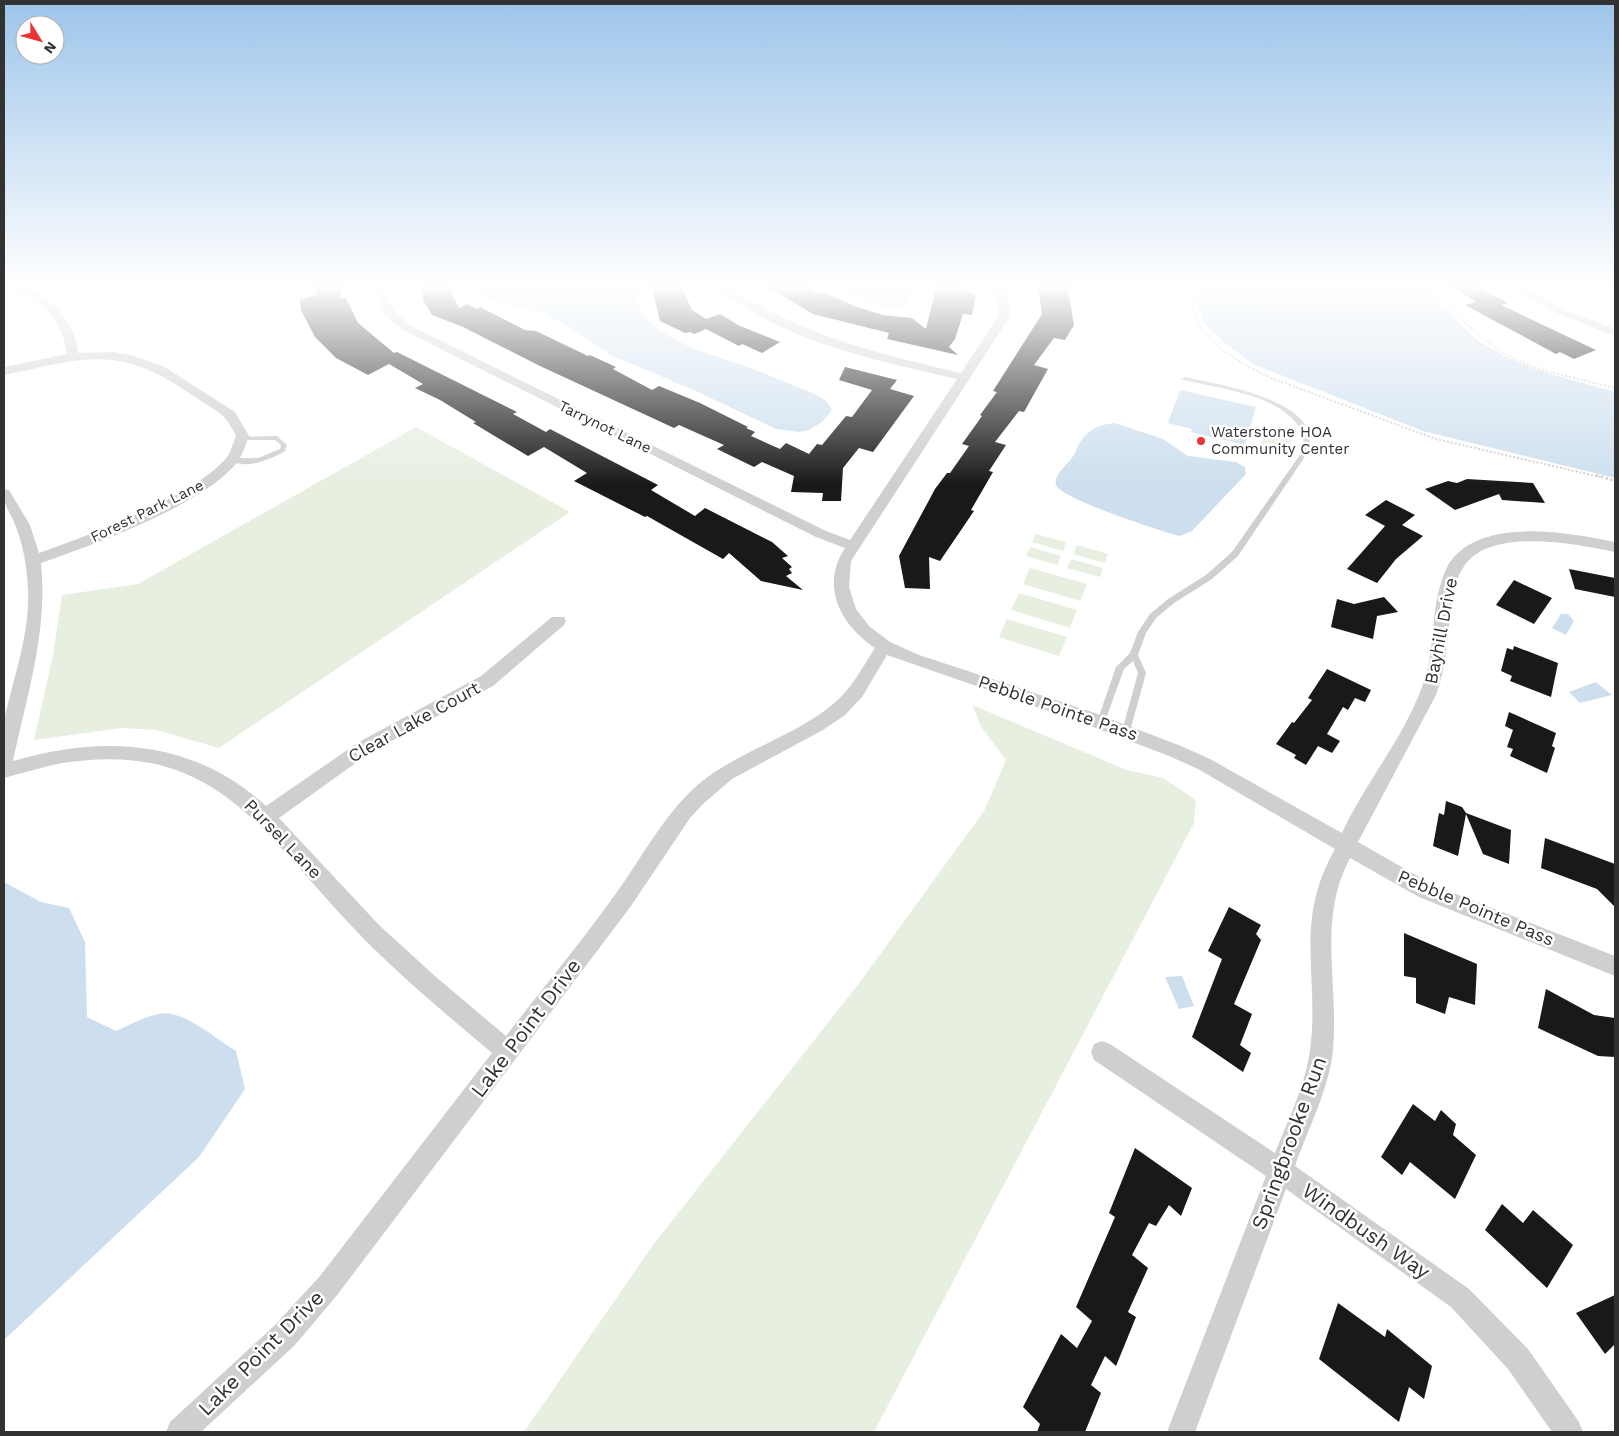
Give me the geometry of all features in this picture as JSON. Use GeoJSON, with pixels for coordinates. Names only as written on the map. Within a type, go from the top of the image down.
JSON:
{"type":"FeatureCollection","features":[{"type":"Feature","properties":{"kind":"street"},"geometry":{"type":"LineString","coordinates":[[72,351],[72,357]]}},
{"type":"Feature","properties":{"kind":"street","name":"Tarrynot Lane"},"geometry":{"type":"LineString","coordinates":[[453,351],[821,534],[853,546]]}},
{"type":"Feature","properties":{"kind":"street"},"geometry":{"type":"LineString","coordinates":[[861,351],[964,377]]}},
{"type":"Feature","properties":{"kind":"street","name":"Pebble Pointe Pass"},"geometry":{"type":"LineString","coordinates":[[981,351],[853,546],[841,568],[840,592],[854,620],[884,646],[909,657],[1126,730],[1204,764],[1385,869],[1459,906],[1615,966]]}},
{"type":"Feature","properties":{"kind":"street"},"geometry":{"type":"LineString","coordinates":[[4,371],[72,357],[116,357],[147,364],[236,420],[242,438]]}},
{"type":"Feature","properties":{"kind":"street","name":"Forest Park Lane"},"geometry":{"type":"LineString","coordinates":[[32,561],[109,531],[181,497],[214,478],[232,460],[242,438]]}},
{"type":"Feature","properties":{"kind":"street"},"geometry":{"type":"LineString","coordinates":[[4,493],[22,526],[32,561],[36,598],[35,627],[26,676],[4,761]]}},
{"type":"Feature","properties":{"kind":"street","name":"Bayhill Drive"},"geometry":{"type":"LineString","coordinates":[[1347,846],[1354,827],[1414,722],[1432,684],[1438,661],[1451,572],[1464,556],[1484,543],[1531,536],[1570,538],[1615,547]]}},
{"type":"Feature","properties":{"kind":"street","name":"Clear Lake Court"},"geometry":{"type":"LineString","coordinates":[[265,817],[365,747],[487,681],[558,621]]}},
{"type":"Feature","properties":{"kind":"street","name":"Lake Point Drive"},"geometry":{"type":"LineString","coordinates":[[180,1432],[285,1336],[312,1306],[624,899],[683,812],[696,798],[726,774],[818,725],[839,710],[856,692],[884,646]]}},
{"type":"Feature","properties":{"kind":"street","name":"Pursel Lane"},"geometry":{"type":"LineString","coordinates":[[4,771],[58,755],[96,751],[137,754],[178,763],[210,775],[236,791],[265,817],[368,928],[508,1052]]}},
{"type":"Feature","properties":{"kind":"street","name":"Springbrooke Run"},"geometry":{"type":"LineString","coordinates":[[1181,1432],[1318,1072],[1323,1051],[1321,929],[1324,898],[1332,870],[1347,846]]}},
{"type":"Feature","properties":{"kind":"street","name":"Windbush Way"},"geometry":{"type":"LineString","coordinates":[[1102,1052],[1280,1171],[1460,1298],[1518,1359],[1569,1432]]}},
{"type":"Feature","properties":{"kind":"lane"},"geometry":{"type":"LineString","coordinates":[[1101,722],[1120,667],[1134,655],[1142,632],[1153,616],[1171,601],[1209,577],[1235,554],[1307,449],[1308,438],[1303,426],[1285,409],[1257,396],[1185,379]]}},
{"type":"Feature","properties":{"kind":"lane"},"geometry":{"type":"LineString","coordinates":[[232,460],[256,462],[265,460],[282,450],[284,445],[276,438],[242,438]]}},
{"type":"Feature","properties":{"kind":"lane"},"geometry":{"type":"LineString","coordinates":[[1126,730],[1142,673],[1134,655]]}},
{"type":"Feature","properties":{"kind":"path"},"geometry":{"type":"LineString","coordinates":[[1224,351],[1260,372],[1448,443],[1578,470],[1615,481]]}},
{"type":"Feature","properties":{"kind":"path"},"geometry":{"type":"LineString","coordinates":[[1502,351],[1510,356],[1615,388]]}},
{"type":"Feature","properties":{"kind":"shaded area"},"geometry":{"type":"Polygon","coordinates":[[[416,427],[570,512],[219,748],[156,730],[122,728],[34,740],[53,655],[62,595],[138,584],[416,427]]]}},
{"type":"Feature","properties":{"kind":"shaded area"},"geometry":{"type":"Polygon","coordinates":[[[1268,432],[1292,441],[1283,454],[1259,446],[1268,432]]]}},
{"type":"Feature","properties":{"kind":"shaded area"},"geometry":{"type":"Polygon","coordinates":[[[1036,534],[1066,542],[1063,551],[1032,542],[1036,534]]]}},
{"type":"Feature","properties":{"kind":"shaded area"},"geometry":{"type":"Polygon","coordinates":[[[1077,545],[1108,554],[1105,563],[1073,554],[1077,545]]]}},
{"type":"Feature","properties":{"kind":"shaded area"},"geometry":{"type":"Polygon","coordinates":[[[1030,547],[1061,556],[1057,565],[1026,556],[1030,547]]]}},
{"type":"Feature","properties":{"kind":"shaded area"},"geometry":{"type":"Polygon","coordinates":[[[1071,559],[1103,568],[1100,577],[1067,568],[1071,559]]]}},
{"type":"Feature","properties":{"kind":"shaded area"},"geometry":{"type":"Polygon","coordinates":[[[1030,568],[1087,584],[1080,601],[1023,584],[1030,568]]]}},
{"type":"Feature","properties":{"kind":"shaded area"},"geometry":{"type":"Polygon","coordinates":[[[1019,593],[1077,610],[1070,628],[1011,610],[1019,593]]]}},
{"type":"Feature","properties":{"kind":"shaded area"},"geometry":{"type":"Polygon","coordinates":[[[1007,619],[1067,637],[1059,656],[999,637],[1007,619]]]}},
{"type":"Feature","properties":{"kind":"shaded area"},"geometry":{"type":"Polygon","coordinates":[[[972,705],[1127,770],[1163,778],[1196,800],[1194,823],[874,1432],[524,1432],[653,1245],[860,982],[984,811],[1006,760],[982,728],[972,705]]]}},
{"type":"Feature","properties":{"kind":"water"},"geometry":{"type":"Polygon","coordinates":[[[605,351],[702,351],[811,392],[826,401],[832,410],[822,422],[809,430],[799,432],[776,429],[698,392],[605,351]]]}},
{"type":"Feature","properties":{"kind":"water"},"geometry":{"type":"Polygon","coordinates":[[[1236,351],[1495,351],[1548,373],[1615,392],[1615,478],[1423,431],[1253,364],[1236,351]]]}},
{"type":"Feature","properties":{"kind":"water"},"geometry":{"type":"Polygon","coordinates":[[[1180,390],[1256,407],[1245,445],[1191,432],[1192,429],[1168,423],[1180,390]]]}},
{"type":"Feature","properties":{"kind":"water"},"geometry":{"type":"Polygon","coordinates":[[[1115,423],[1163,439],[1188,456],[1236,462],[1245,467],[1246,474],[1192,531],[1180,536],[1092,506],[1062,491],[1056,485],[1057,477],[1073,457],[1082,440],[1095,428],[1115,423]]]}},
{"type":"Feature","properties":{"kind":"water"},"geometry":{"type":"Polygon","coordinates":[[[1561,614],[1568,614],[1574,621],[1566,635],[1552,628],[1561,614]]]}},
{"type":"Feature","properties":{"kind":"water"},"geometry":{"type":"Polygon","coordinates":[[[1596,682],[1612,695],[1580,703],[1569,692],[1596,682]]]}},
{"type":"Feature","properties":{"kind":"water"},"geometry":{"type":"Polygon","coordinates":[[[4,882],[41,902],[69,908],[85,942],[87,1017],[116,1031],[158,1014],[172,1014],[188,1020],[236,1051],[245,1089],[199,1157],[4,1340],[4,882]]]}},
{"type":"Feature","properties":{"kind":"water"},"geometry":{"type":"Polygon","coordinates":[[[1182,976],[1194,1006],[1179,1009],[1165,977],[1182,976]]]}},
{"type":"Feature","properties":{"kind":"building"},"geometry":{"type":"Polygon","coordinates":[[[329,351],[397,352],[517,412],[513,414],[546,432],[550,429],[658,485],[651,490],[695,516],[705,508],[772,542],[788,556],[782,558],[792,567],[789,569],[792,573],[786,576],[803,590],[761,581],[729,553],[723,559],[647,516],[645,517],[574,481],[587,473],[544,447],[528,456],[473,423],[476,422],[440,400],[415,388],[423,384],[389,364],[368,375],[336,358],[329,351]]]}},
{"type":"Feature","properties":{"kind":"building"},"geometry":{"type":"Polygon","coordinates":[[[510,351],[578,351],[588,356],[590,355],[616,367],[613,369],[652,390],[659,386],[700,403],[748,427],[746,428],[755,432],[751,436],[780,449],[786,443],[809,454],[817,444],[822,445],[846,416],[852,417],[872,390],[839,380],[845,367],[897,380],[890,389],[914,396],[873,452],[859,448],[843,468],[841,501],[822,501],[823,493],[791,492],[794,476],[762,462],[754,467],[717,449],[724,445],[679,425],[674,428],[510,351]]]}},
{"type":"Feature","properties":{"kind":"building"},"geometry":{"type":"Polygon","coordinates":[[[940,351],[954,351],[958,355],[940,351]]]}},
{"type":"Feature","properties":{"kind":"building"},"geometry":{"type":"Polygon","coordinates":[[[1018,351],[1044,351],[1034,365],[1048,369],[1024,412],[1019,411],[995,442],[1006,445],[989,471],[993,472],[971,510],[974,511],[940,561],[929,557],[930,589],[905,588],[899,556],[935,489],[947,473],[950,473],[969,446],[962,444],[997,392],[993,391],[1018,351]]]}},
{"type":"Feature","properties":{"kind":"building"},"geometry":{"type":"Polygon","coordinates":[[[1550,351],[1594,351],[1574,359],[1560,352],[1556,354],[1550,351]]]}},
{"type":"Feature","properties":{"kind":"building"},"geometry":{"type":"Polygon","coordinates":[[[1467,479],[1533,483],[1545,503],[1502,500],[1499,494],[1455,510],[1425,489],[1448,481],[1457,483],[1467,479]]]}},
{"type":"Feature","properties":{"kind":"building"},"geometry":{"type":"Polygon","coordinates":[[[1386,500],[1415,515],[1402,525],[1423,536],[1396,559],[1377,583],[1347,569],[1385,526],[1365,515],[1386,500]]]}},
{"type":"Feature","properties":{"kind":"building"},"geometry":{"type":"Polygon","coordinates":[[[1569,569],[1615,578],[1615,597],[1575,589],[1569,569]]]}},
{"type":"Feature","properties":{"kind":"building"},"geometry":{"type":"Polygon","coordinates":[[[1514,580],[1552,598],[1534,624],[1496,605],[1514,580]]]}},
{"type":"Feature","properties":{"kind":"building"},"geometry":{"type":"Polygon","coordinates":[[[1384,597],[1398,612],[1377,616],[1373,639],[1331,627],[1337,599],[1354,604],[1384,597]]]}},
{"type":"Feature","properties":{"kind":"building"},"geometry":{"type":"Polygon","coordinates":[[[1514,646],[1558,663],[1551,697],[1510,681],[1512,676],[1501,671],[1507,648],[1513,650],[1514,646]]]}},
{"type":"Feature","properties":{"kind":"building"},"geometry":{"type":"Polygon","coordinates":[[[1327,669],[1371,690],[1365,702],[1355,698],[1348,710],[1343,707],[1327,734],[1340,741],[1332,753],[1318,746],[1306,765],[1294,758],[1296,755],[1276,744],[1292,722],[1294,723],[1312,700],[1308,698],[1327,669]]]}},
{"type":"Feature","properties":{"kind":"building"},"geometry":{"type":"Polygon","coordinates":[[[1509,712],[1556,733],[1552,746],[1555,748],[1547,773],[1510,756],[1513,749],[1507,747],[1513,730],[1505,726],[1509,712]]]}},
{"type":"Feature","properties":{"kind":"building"},"geometry":{"type":"Polygon","coordinates":[[[1446,801],[1462,807],[1466,813],[1511,830],[1509,864],[1483,854],[1466,814],[1458,856],[1433,846],[1439,813],[1444,815],[1446,801]]]}},
{"type":"Feature","properties":{"kind":"building"},"geometry":{"type":"Polygon","coordinates":[[[1545,838],[1615,864],[1615,907],[1597,889],[1541,868],[1545,838]]]}},
{"type":"Feature","properties":{"kind":"building"},"geometry":{"type":"Polygon","coordinates":[[[1229,907],[1261,925],[1256,934],[1261,940],[1234,1004],[1252,1014],[1240,1045],[1251,1053],[1243,1072],[1192,1037],[1222,959],[1208,951],[1229,907]]]}},
{"type":"Feature","properties":{"kind":"building"},"geometry":{"type":"Polygon","coordinates":[[[1404,933],[1477,964],[1475,1005],[1449,997],[1445,1014],[1416,1003],[1416,978],[1404,976],[1404,933]]]}},
{"type":"Feature","properties":{"kind":"building"},"geometry":{"type":"Polygon","coordinates":[[[1546,989],[1594,1015],[1615,1018],[1615,1057],[1598,1056],[1538,1028],[1546,989]]]}},
{"type":"Feature","properties":{"kind":"building"},"geometry":{"type":"Polygon","coordinates":[[[1413,1104],[1435,1121],[1441,1110],[1456,1124],[1453,1135],[1476,1155],[1455,1199],[1410,1162],[1402,1175],[1381,1157],[1413,1104]]]}},
{"type":"Feature","properties":{"kind":"building"},"geometry":{"type":"Polygon","coordinates":[[[1135,1148],[1192,1188],[1181,1216],[1169,1205],[1156,1226],[1149,1223],[1132,1255],[1148,1268],[1128,1312],[1136,1317],[1116,1366],[1105,1356],[1091,1385],[1101,1393],[1085,1432],[1037,1432],[1040,1424],[1023,1407],[1061,1334],[1077,1348],[1092,1321],[1076,1307],[1115,1217],[1109,1213],[1135,1148]]]}},
{"type":"Feature","properties":{"kind":"building"},"geometry":{"type":"Polygon","coordinates":[[[1502,1204],[1523,1223],[1533,1210],[1573,1245],[1547,1288],[1485,1230],[1502,1204]]]}},
{"type":"Feature","properties":{"kind":"building"},"geometry":{"type":"Polygon","coordinates":[[[1615,1295],[1615,1344],[1605,1354],[1576,1313],[1615,1295]]]}},
{"type":"Feature","properties":{"kind":"building"},"geometry":{"type":"Polygon","coordinates":[[[1338,1303],[1385,1337],[1387,1329],[1432,1366],[1424,1399],[1409,1387],[1399,1422],[1319,1359],[1338,1303]]]}},
{"type":"Feature","properties":{"kind":"place","name":"Waterstone HOA Community Center"},"geometry":{"type":"Point","coordinates":[1201,441]}}]}
